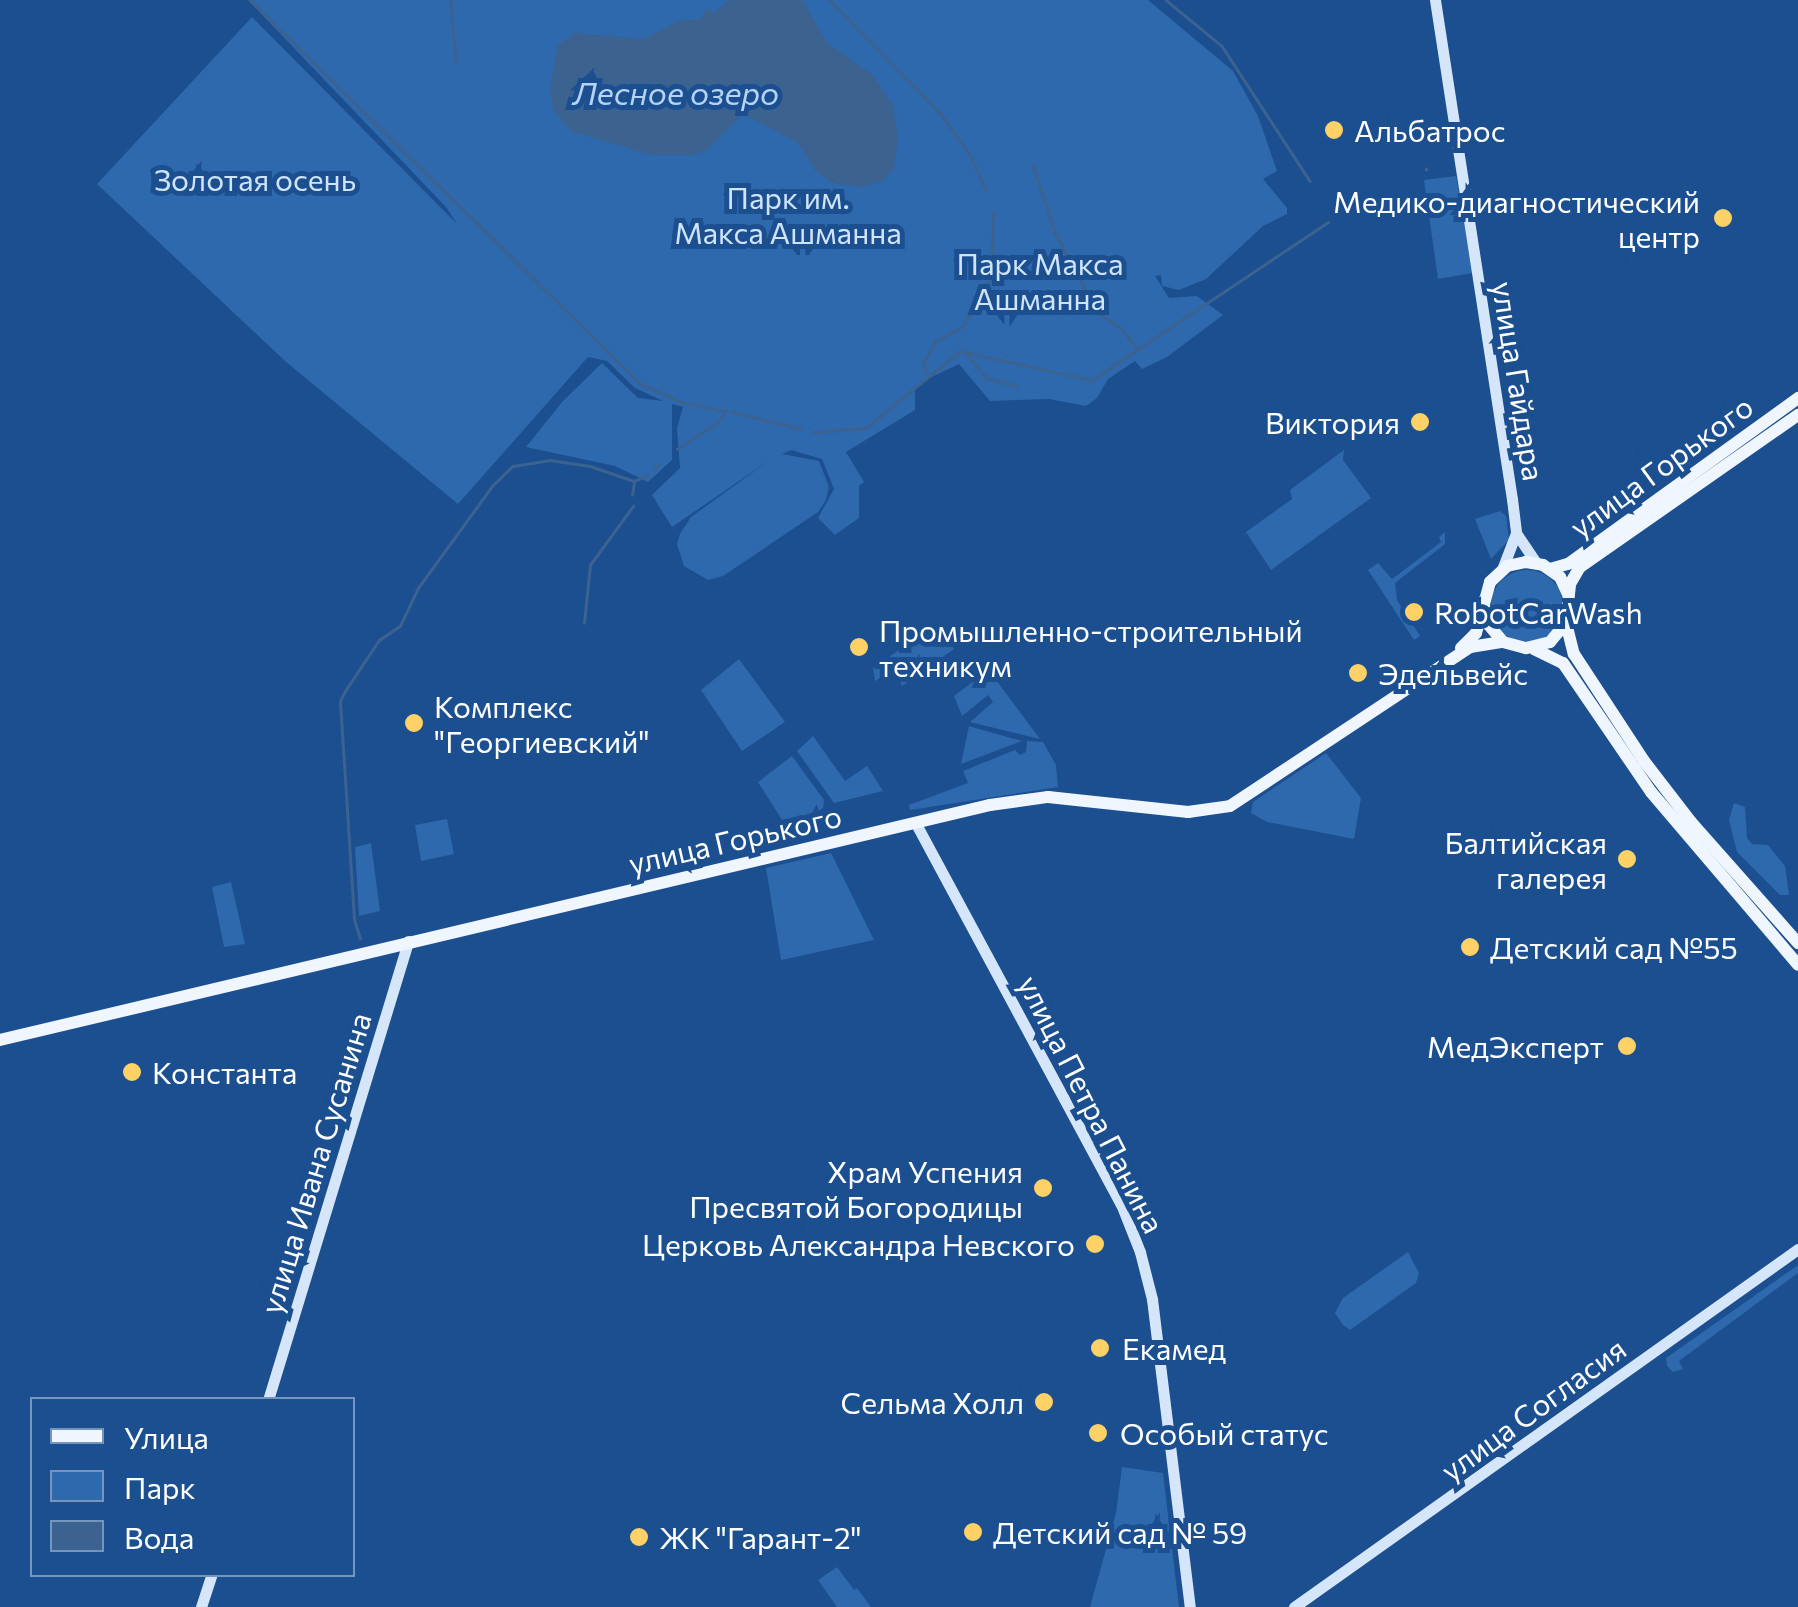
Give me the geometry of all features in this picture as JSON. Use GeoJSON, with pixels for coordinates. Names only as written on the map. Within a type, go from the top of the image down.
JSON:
{"type":"FeatureCollection","features":[{"type":"Feature","properties":{"kind":"main road","name":"улица Гайдара"},"geometry":{"type":"LineString","coordinates":[[1436,0],[1516,533],[1502,569]]}},
{"type":"Feature","properties":{"kind":"main road","name":"улица Горького"},"geometry":{"type":"LineString","coordinates":[[1448,660],[1476,633],[1490,582],[1502,569],[1516,563],[1568,564],[1798,398]]}},
{"type":"Feature","properties":{"kind":"main road","name":"улица Горького"},"geometry":{"type":"LineString","coordinates":[[1543,566],[1568,595],[1580,567],[1798,414]]}},
{"type":"Feature","properties":{"kind":"main road","name":"улица Гайдара"},"geometry":{"type":"LineString","coordinates":[[1516,533],[1543,566]]}},
{"type":"Feature","properties":{"kind":"main road"},"geometry":{"type":"LineString","coordinates":[[1568,595],[1566,623],[1574,654],[1644,762],[1690,822],[1797,939]]}},
{"type":"Feature","properties":{"kind":"main road"},"geometry":{"type":"LineString","coordinates":[[1483,602],[1488,624],[1503,642]]}},
{"type":"Feature","properties":{"kind":"main road"},"geometry":{"type":"LineString","coordinates":[[1532,648],[1550,642],[1566,623]]}},
{"type":"Feature","properties":{"kind":"main road","name":"улица Горького"},"geometry":{"type":"LineString","coordinates":[[0,1040],[915,822],[1044,797],[1188,812],[1230,806],[1474,645],[1503,642],[1532,648]]}},
{"type":"Feature","properties":{"kind":"main road"},"geometry":{"type":"LineString","coordinates":[[1532,648],[1563,662],[1651,792],[1798,965]]}},
{"type":"Feature","properties":{"kind":"main road","name":"улица Петра Панина"},"geometry":{"type":"LineString","coordinates":[[915,822],[1112,1187],[1140,1252],[1154,1312],[1190,1607]]}},
{"type":"Feature","properties":{"kind":"main road","name":"улица Ивана Сусанина"},"geometry":{"type":"LineString","coordinates":[[269,1397],[408,941]]}},
{"type":"Feature","properties":{"kind":"main road","name":"улица Согласия"},"geometry":{"type":"LineString","coordinates":[[1294,1607],[1798,1249]]}},
{"type":"Feature","properties":{"kind":"main road"},"geometry":{"type":"LineString","coordinates":[[201,1607],[211,1577]]}},
{"type":"Feature","properties":{"kind":"green space","name":"Парк им. Макса Ашманна"},"geometry":{"type":"Polygon","coordinates":[[[248,0],[1148,0],[1233,71],[1258,116],[1277,171],[1263,179],[1287,208],[1287,214],[1263,226],[1206,279],[1179,290],[1162,286],[1161,275],[1155,276],[1169,298],[1197,296],[1223,315],[1167,357],[1142,369],[1135,361],[1108,379],[1097,398],[1086,406],[1049,399],[990,401],[959,364],[921,382],[915,390],[915,410],[846,452],[864,482],[859,486],[859,518],[835,535],[818,518],[834,489],[822,459],[791,450],[782,454],[819,461],[829,487],[826,500],[818,512],[723,576],[708,580],[684,566],[677,544],[680,534],[691,517],[770,460],[672,527],[652,495],[680,468],[677,428],[683,407],[672,404],[672,460],[648,482],[615,466],[526,447],[563,401],[602,363],[638,398],[663,401],[635,388],[607,361],[588,357],[458,504],[285,361],[97,184],[252,17],[457,224],[446,207],[248,0]]]}},
{"type":"Feature","properties":{"kind":"green space"},"geometry":{"type":"Polygon","coordinates":[[[1456,176],[1473,273],[1438,279],[1424,180],[1456,176]]]}},
{"type":"Feature","properties":{"kind":"green space"},"geometry":{"type":"Polygon","coordinates":[[[1344,450],[1343,460],[1371,498],[1271,570],[1246,532],[1292,499],[1290,490],[1344,450]]]}},
{"type":"Feature","properties":{"kind":"green space"},"geometry":{"type":"Polygon","coordinates":[[[1500,511],[1506,516],[1509,540],[1491,559],[1475,519],[1500,511]]]}},
{"type":"Feature","properties":{"kind":"green space"},"geometry":{"type":"Polygon","coordinates":[[[1445,532],[1445,544],[1395,583],[1397,600],[1420,636],[1414,640],[1368,570],[1378,563],[1392,579],[1441,542],[1439,537],[1445,532]]]}},
{"type":"Feature","properties":{"kind":"green space"},"geometry":{"type":"Polygon","coordinates":[[[1527,570],[1552,581],[1563,606],[1552,631],[1527,642],[1502,631],[1491,606],[1502,581],[1527,570]]]}},
{"type":"Feature","properties":{"kind":"green space"},"geometry":{"type":"Polygon","coordinates":[[[935,625],[954,649],[902,686],[899,679],[886,675],[875,681],[873,668],[935,625]]]}},
{"type":"Feature","properties":{"kind":"green space"},"geometry":{"type":"Polygon","coordinates":[[[739,659],[785,722],[742,751],[701,690],[739,659]]]}},
{"type":"Feature","properties":{"kind":"green space"},"geometry":{"type":"Polygon","coordinates":[[[982,675],[996,680],[1040,739],[970,722],[993,702],[988,695],[962,716],[954,696],[982,675]]]}},
{"type":"Feature","properties":{"kind":"green space"},"geometry":{"type":"Polygon","coordinates":[[[969,726],[972,727],[1022,741],[961,764],[969,726]]]}},
{"type":"Feature","properties":{"kind":"green space"},"geometry":{"type":"Polygon","coordinates":[[[813,736],[845,781],[867,766],[883,791],[834,803],[797,751],[813,736]]]}},
{"type":"Feature","properties":{"kind":"green space"},"geometry":{"type":"Polygon","coordinates":[[[1027,741],[1043,742],[1056,765],[1058,787],[910,810],[909,805],[968,783],[963,771],[1015,750],[1020,755],[1026,752],[1027,741]]]}},
{"type":"Feature","properties":{"kind":"green space"},"geometry":{"type":"Polygon","coordinates":[[[1326,753],[1361,798],[1354,839],[1267,822],[1251,813],[1253,802],[1326,753]]]}},
{"type":"Feature","properties":{"kind":"green space"},"geometry":{"type":"Polygon","coordinates":[[[792,756],[824,800],[823,808],[789,831],[758,782],[792,756]]]}},
{"type":"Feature","properties":{"kind":"green space"},"geometry":{"type":"Polygon","coordinates":[[[1734,803],[1745,807],[1747,838],[1752,844],[1768,845],[1785,866],[1789,895],[1780,895],[1737,852],[1729,820],[1734,803]]]}},
{"type":"Feature","properties":{"kind":"green space"},"geometry":{"type":"Polygon","coordinates":[[[447,819],[454,854],[421,861],[415,825],[447,819]]]}},
{"type":"Feature","properties":{"kind":"green space"},"geometry":{"type":"Polygon","coordinates":[[[371,843],[380,911],[359,916],[355,847],[371,843]]]}},
{"type":"Feature","properties":{"kind":"green space"},"geometry":{"type":"Polygon","coordinates":[[[831,853],[874,940],[781,960],[766,868],[831,853]]]}},
{"type":"Feature","properties":{"kind":"green space"},"geometry":{"type":"Polygon","coordinates":[[[231,882],[245,944],[224,947],[212,887],[231,882]]]}},
{"type":"Feature","properties":{"kind":"green space"},"geometry":{"type":"Polygon","coordinates":[[[1408,1252],[1419,1273],[1416,1283],[1350,1330],[1343,1325],[1335,1313],[1343,1298],[1408,1252]]]}},
{"type":"Feature","properties":{"kind":"green space"},"geometry":{"type":"Polygon","coordinates":[[[1798,1265],[1798,1273],[1679,1361],[1683,1369],[1673,1372],[1667,1366],[1666,1358],[1798,1265]]]}},
{"type":"Feature","properties":{"kind":"green space"},"geometry":{"type":"Polygon","coordinates":[[[1122,1467],[1163,1473],[1179,1607],[1090,1607],[1116,1513],[1122,1467]]]}},
{"type":"Feature","properties":{"kind":"green space"},"geometry":{"type":"Polygon","coordinates":[[[837,1567],[871,1607],[837,1607],[818,1580],[837,1567]]]}},
{"type":"Feature","properties":{"kind":"water","name":"Лесное озеро"},"geometry":{"type":"Polygon","coordinates":[[[729,0],[803,0],[827,43],[874,76],[893,105],[898,139],[894,168],[882,182],[860,187],[833,183],[815,171],[798,143],[743,114],[707,150],[693,155],[651,155],[571,131],[554,111],[550,89],[558,45],[575,33],[644,39],[678,21],[701,19],[706,9],[715,12],[729,0]]]}},
{"type":"Feature","properties":{"kind":"waterway"},"geometry":{"type":"LineString","coordinates":[[250,0],[641,384],[681,402],[726,411]]}},
{"type":"Feature","properties":{"kind":"waterway"},"geometry":{"type":"LineString","coordinates":[[451,0],[456,63]]}},
{"type":"Feature","properties":{"kind":"waterway"},"geometry":{"type":"LineString","coordinates":[[830,0],[941,114],[969,153],[987,191]]}},
{"type":"Feature","properties":{"kind":"waterway"},"geometry":{"type":"LineString","coordinates":[[1166,0],[1222,46],[1310,181]]}},
{"type":"Feature","properties":{"kind":"waterway"},"geometry":{"type":"LineString","coordinates":[[1033,165],[1056,234],[1098,313],[1121,328],[1138,349]]}},
{"type":"Feature","properties":{"kind":"waterway"},"geometry":{"type":"LineString","coordinates":[[926,374],[923,364],[936,341],[963,326],[992,274],[993,213]]}},
{"type":"Feature","properties":{"kind":"waterway"},"geometry":{"type":"LineString","coordinates":[[813,432],[866,428],[960,351],[1092,380],[1328,222]]}},
{"type":"Feature","properties":{"kind":"waterway"},"geometry":{"type":"LineString","coordinates":[[966,353],[987,378],[1017,386]]}},
{"type":"Feature","properties":{"kind":"waterway"},"geometry":{"type":"LineString","coordinates":[[677,449],[717,423],[726,411]]}},
{"type":"Feature","properties":{"kind":"waterway"},"geometry":{"type":"LineString","coordinates":[[732,412],[801,429]]}},
{"type":"Feature","properties":{"kind":"waterway"},"geometry":{"type":"LineString","coordinates":[[360,939],[354,919],[340,701],[345,691],[379,640],[400,626],[418,588],[492,486],[513,466],[550,460],[590,466],[634,481],[648,475]]}},
{"type":"Feature","properties":{"kind":"waterway"},"geometry":{"type":"LineString","coordinates":[[654,469],[659,465]]}},
{"type":"Feature","properties":{"kind":"waterway"},"geometry":{"type":"LineString","coordinates":[[632,495],[634,482]]}},
{"type":"Feature","properties":{"kind":"waterway"},"geometry":{"type":"LineString","coordinates":[[584,623],[590,565],[633,506]]}},
{"type":"Feature","properties":{"kind":"place","name":"Альбатрос"},"geometry":{"type":"Point","coordinates":[1334,130]}},
{"type":"Feature","properties":{"kind":"place","name":"Медико-диагностический центр"},"geometry":{"type":"Point","coordinates":[1723,218]}},
{"type":"Feature","properties":{"kind":"place","name":"Виктория"},"geometry":{"type":"Point","coordinates":[1420,422]}},
{"type":"Feature","properties":{"kind":"place","name":"RobotCarWash"},"geometry":{"type":"Point","coordinates":[1414,612]}},
{"type":"Feature","properties":{"kind":"place","name":"Промышленно-строительный техникум"},"geometry":{"type":"Point","coordinates":[859,647]}},
{"type":"Feature","properties":{"kind":"place","name":"Эдельвейс"},"geometry":{"type":"Point","coordinates":[1358,673]}},
{"type":"Feature","properties":{"kind":"place","name":"Комплекс \"Георгиевский\""},"geometry":{"type":"Point","coordinates":[414,723]}},
{"type":"Feature","properties":{"kind":"place","name":"Балтийская галерея"},"geometry":{"type":"Point","coordinates":[1627,859]}},
{"type":"Feature","properties":{"kind":"place","name":"Детский сад №55"},"geometry":{"type":"Point","coordinates":[1470,947]}},
{"type":"Feature","properties":{"kind":"place","name":"МедЭксперт"},"geometry":{"type":"Point","coordinates":[1627,1046]}},
{"type":"Feature","properties":{"kind":"place","name":"Константа"},"geometry":{"type":"Point","coordinates":[132,1072]}},
{"type":"Feature","properties":{"kind":"place","name":"Храм Успения Пресвятой Богородицы"},"geometry":{"type":"Point","coordinates":[1043,1188]}},
{"type":"Feature","properties":{"kind":"place","name":"Церковь Александра Невского"},"geometry":{"type":"Point","coordinates":[1095,1244]}},
{"type":"Feature","properties":{"kind":"place","name":"Екамед"},"geometry":{"type":"Point","coordinates":[1100,1348]}},
{"type":"Feature","properties":{"kind":"place","name":"Сельма Холл"},"geometry":{"type":"Point","coordinates":[1044,1402]}},
{"type":"Feature","properties":{"kind":"place","name":"Особый статус"},"geometry":{"type":"Point","coordinates":[1098,1433]}},
{"type":"Feature","properties":{"kind":"place","name":"Детский сад № 59"},"geometry":{"type":"Point","coordinates":[973,1532]}},
{"type":"Feature","properties":{"kind":"place","name":"ЖК \"Гарант-2\""},"geometry":{"type":"Point","coordinates":[639,1537]}},
{"type":"Feature","properties":{"kind":"park label","name":"Золотая осень"},"geometry":{"type":"Point","coordinates":[255,179]}},
{"type":"Feature","properties":{"kind":"park label","name":"Парк Макса Ашманна"},"geometry":{"type":"Point","coordinates":[1040,280]}}]}
